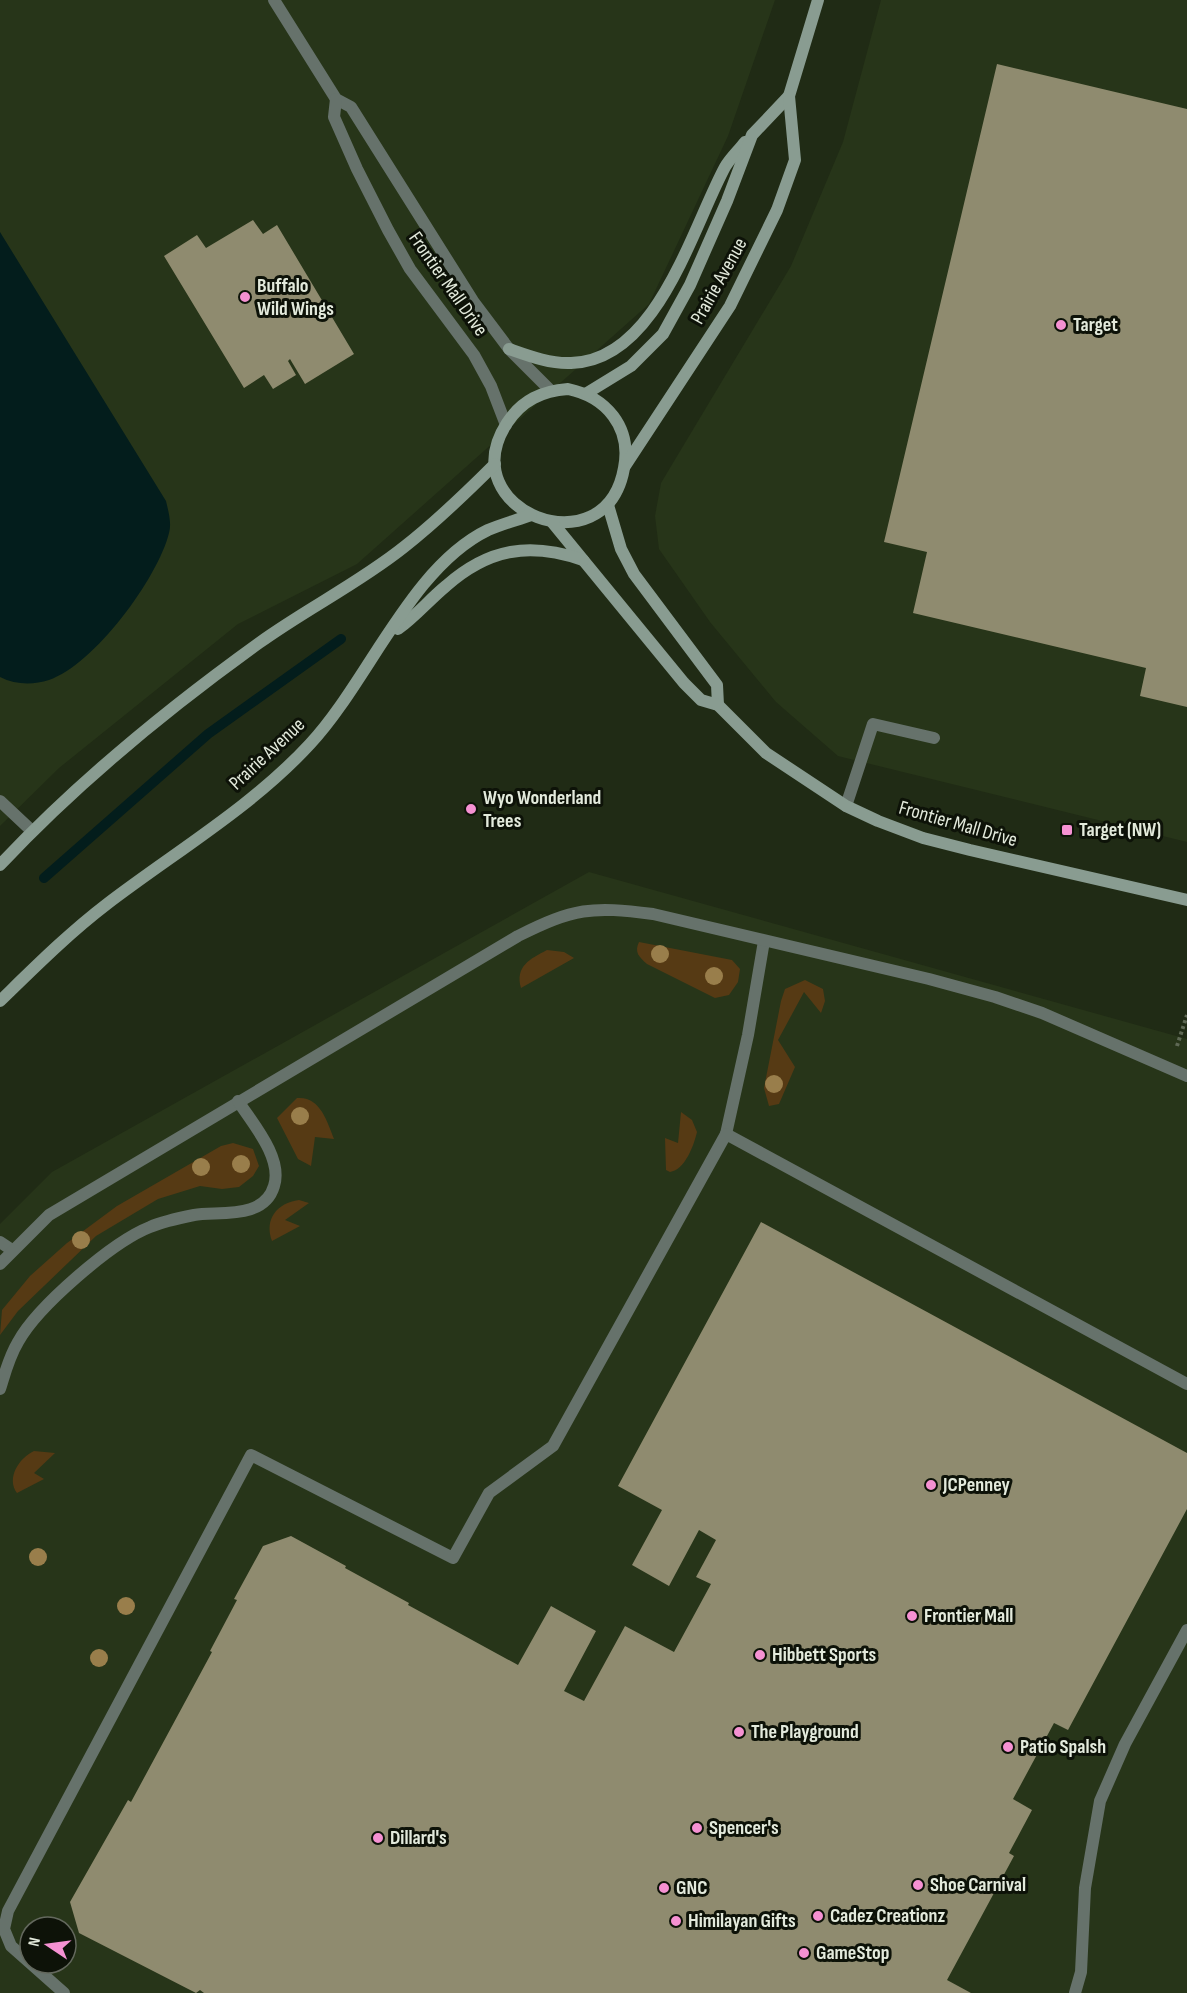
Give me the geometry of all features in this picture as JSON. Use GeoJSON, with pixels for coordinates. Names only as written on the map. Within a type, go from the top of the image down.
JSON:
{"type":"FeatureCollection","features":[{"type":"Feature","properties":{"kind":"street","name":"Frontier Mall Drive"},"geometry":{"type":"LineString","coordinates":[[274,0],[336,99],[351,107],[473,301],[509,349],[550,390]]}},
{"type":"Feature","properties":{"kind":"street","name":"Prairie Avenue"},"geometry":{"type":"LineString","coordinates":[[625,466],[730,306],[777,210],[795,160],[789,96],[818,0]]}},
{"type":"Feature","properties":{"kind":"street","name":"Prairie Avenue"},"geometry":{"type":"LineString","coordinates":[[587,393],[631,366],[663,334],[690,285],[728,201],[752,135],[789,96]]}},
{"type":"Feature","properties":{"kind":"street","name":"Frontier Mall Drive"},"geometry":{"type":"LineString","coordinates":[[336,99],[334,117],[388,230],[410,269],[474,355],[491,386],[506,424]]}},
{"type":"Feature","properties":{"kind":"street"},"geometry":{"type":"LineString","coordinates":[[509,349],[550,361],[572,364],[598,357],[630,336],[654,312],[667,291],[726,165],[752,135]]}},
{"type":"Feature","properties":{"kind":"street"},"geometry":{"type":"LineString","coordinates":[[568,389],[587,393],[603,405],[618,422],[624,442],[625,466],[621,483],[608,505],[586,519],[564,523],[552,522],[531,515],[512,503],[504,493],[498,480],[495,450],[506,424],[523,404],[550,390],[568,389]]}},
{"type":"Feature","properties":{"kind":"street"},"geometry":{"type":"LineString","coordinates":[[0,866],[32,831],[96,772],[257,644],[402,548],[453,506],[495,464]]}},
{"type":"Feature","properties":{"kind":"street"},"geometry":{"type":"LineString","coordinates":[[608,505],[621,549],[634,574],[717,685],[718,705]]}},
{"type":"Feature","properties":{"kind":"street","name":"Prairie Avenue"},"geometry":{"type":"LineString","coordinates":[[0,1001],[55,947],[106,904],[266,785],[310,744],[346,700],[387,637],[431,577],[459,549],[488,530],[531,515]]}},
{"type":"Feature","properties":{"kind":"street","name":"Frontier Mall Drive"},"geometry":{"type":"LineString","coordinates":[[552,522],[684,683],[701,700],[718,705],[766,753],[846,806],[923,838],[1187,900]]}},
{"type":"Feature","properties":{"kind":"street"},"geometry":{"type":"LineString","coordinates":[[387,637],[421,612],[446,586],[469,569],[493,557],[515,550],[536,548],[556,551],[584,560]]}},
{"type":"Feature","properties":{"kind":"street"},"geometry":{"type":"LineString","coordinates":[[846,806],[873,724],[934,738]]}},
{"type":"Feature","properties":{"kind":"street"},"geometry":{"type":"LineString","coordinates":[[0,801],[32,831]]}},
{"type":"Feature","properties":{"kind":"street"},"geometry":{"type":"LineString","coordinates":[[0,1264],[49,1215],[518,936],[553,919],[581,910],[615,909],[653,914],[929,979],[995,997],[1042,1013],[1187,1076]]}},
{"type":"Feature","properties":{"kind":"street"},"geometry":{"type":"LineString","coordinates":[[64,1993],[11,1946],[4,1929],[8,1911],[251,1455],[453,1558],[489,1493],[553,1446],[726,1134],[748,1035],[764,941]]}},
{"type":"Feature","properties":{"kind":"street"},"geometry":{"type":"LineString","coordinates":[[0,1389],[18,1341],[32,1322],[67,1287],[128,1238],[166,1221],[196,1214],[239,1213],[268,1197],[274,1187],[276,1172],[268,1149],[238,1101]]}},
{"type":"Feature","properties":{"kind":"street"},"geometry":{"type":"LineString","coordinates":[[726,1134],[1187,1384]]}},
{"type":"Feature","properties":{"kind":"street"},"geometry":{"type":"LineString","coordinates":[[0,1242],[12,1250]]}},
{"type":"Feature","properties":{"kind":"street"},"geometry":{"type":"LineString","coordinates":[[1075,1993],[1081,1972],[1085,1888],[1100,1801],[1125,1744],[1187,1630]]}},
{"type":"Feature","properties":{"kind":"path"},"geometry":{"type":"LineString","coordinates":[[1169,1068],[1187,1015]]}},
{"type":"Feature","properties":{"kind":"shaded area"},"geometry":{"type":"Polygon","coordinates":[[[0,0],[775,0],[728,136],[649,304],[357,564],[238,624],[59,768],[0,826],[0,0]]]}},
{"type":"Feature","properties":{"kind":"shaded area"},"geometry":{"type":"Polygon","coordinates":[[[881,0],[1187,0],[1187,842],[838,756],[776,702],[710,622],[659,549],[655,516],[661,483],[791,266],[843,142],[881,0]]]}},
{"type":"Feature","properties":{"kind":"shaded area","name":"Frontier Mall"},"geometry":{"type":"Polygon","coordinates":[[[589,872],[1187,1039],[1187,1993],[0,1993],[0,1224],[52,1172],[589,872]]]}},
{"type":"Feature","properties":{"kind":"shaded area"},"geometry":{"type":"Polygon","coordinates":[[[639,942],[732,960],[740,969],[738,982],[729,995],[715,998],[647,964],[638,954],[639,942]]]}},
{"type":"Feature","properties":{"kind":"shaded area"},"geometry":{"type":"Polygon","coordinates":[[[547,950],[564,952],[574,958],[521,988],[520,974],[525,964],[547,950]]]}},
{"type":"Feature","properties":{"kind":"shaded area"},"geometry":{"type":"Polygon","coordinates":[[[805,980],[823,989],[825,1001],[821,1013],[804,992],[778,1040],[795,1067],[779,1104],[769,1106],[764,1088],[781,1001],[785,989],[805,980]]]}},
{"type":"Feature","properties":{"kind":"shaded area"},"geometry":{"type":"Polygon","coordinates":[[[297,1098],[305,1098],[317,1105],[334,1139],[315,1137],[311,1166],[298,1159],[277,1118],[297,1098]]]}},
{"type":"Feature","properties":{"kind":"shaded area"},"geometry":{"type":"Polygon","coordinates":[[[681,1112],[692,1120],[697,1132],[684,1162],[670,1172],[666,1170],[665,1138],[678,1143],[681,1112]]]}},
{"type":"Feature","properties":{"kind":"shaded area"},"geometry":{"type":"Polygon","coordinates":[[[233,1143],[253,1149],[259,1166],[253,1176],[239,1187],[222,1189],[200,1186],[158,1199],[96,1236],[18,1311],[0,1335],[2,1310],[30,1276],[67,1243],[117,1206],[221,1146],[233,1143]]]}},
{"type":"Feature","properties":{"kind":"shaded area"},"geometry":{"type":"Polygon","coordinates":[[[299,1200],[309,1203],[285,1220],[300,1226],[272,1241],[270,1226],[274,1213],[284,1205],[299,1200]]]}},
{"type":"Feature","properties":{"kind":"shaded area"},"geometry":{"type":"Polygon","coordinates":[[[34,1451],[55,1453],[34,1473],[44,1479],[17,1493],[13,1481],[16,1469],[23,1458],[34,1451]]]}},
{"type":"Feature","properties":{"kind":"water"},"geometry":{"type":"Polygon","coordinates":[[[0,232],[166,501],[170,521],[163,552],[122,618],[104,639],[67,671],[37,683],[18,683],[0,677],[0,232]]]}},
{"type":"Feature","properties":{"kind":"building","name":"Target"},"geometry":{"type":"Polygon","coordinates":[[[997,64],[1187,109],[1187,707],[1140,696],[1146,668],[913,613],[927,552],[884,542],[997,64]]]}},
{"type":"Feature","properties":{"kind":"building","name":"Buffalo Wild Wings"},"geometry":{"type":"Polygon","coordinates":[[[253,220],[263,234],[277,225],[354,354],[305,384],[290,359],[288,361],[296,375],[273,389],[264,375],[244,388],[164,256],[197,235],[206,248],[253,220]]]}},
{"type":"Feature","properties":{"kind":"building","name":"Frontier Mall"},"geometry":{"type":"Polygon","coordinates":[[[761,1222],[1187,1453],[1187,1509],[1068,1730],[1054,1723],[1013,1799],[1032,1810],[1009,1853],[1014,1856],[947,1980],[971,1993],[204,1993],[200,1990],[196,1993],[79,1933],[78,1915],[74,1915],[70,1902],[128,1800],[131,1802],[212,1652],[210,1651],[237,1600],[234,1599],[263,1546],[291,1536],[409,1603],[408,1605],[518,1665],[551,1606],[596,1631],[564,1691],[584,1701],[625,1626],[674,1652],[711,1584],[696,1577],[716,1540],[699,1530],[669,1586],[632,1565],[662,1510],[618,1486],[761,1222]]]}},
{"type":"Feature","properties":{"kind":"waterway"},"geometry":{"type":"LineString","coordinates":[[44,878],[208,734],[341,639]]}},
{"type":"Feature","properties":{"kind":"place","name":"Buffalo Wild Wings"},"geometry":{"type":"Point","coordinates":[245,297]}},
{"type":"Feature","properties":{"kind":"place","name":"Target"},"geometry":{"type":"Point","coordinates":[1061,325]}},
{"type":"Feature","properties":{"kind":"place","name":"Wyo Wonderland Trees"},"geometry":{"type":"Point","coordinates":[471,809]}},
{"type":"Feature","properties":{"kind":"place","name":"Target (NW)"},"geometry":{"type":"Point","coordinates":[1067,830]}},
{"type":"Feature","properties":{"kind":"place","name":"JCPenney"},"geometry":{"type":"Point","coordinates":[931,1485]}},
{"type":"Feature","properties":{"kind":"place","name":"Frontier Mall"},"geometry":{"type":"Point","coordinates":[912,1616]}},
{"type":"Feature","properties":{"kind":"place","name":"Hibbett Sports"},"geometry":{"type":"Point","coordinates":[760,1655]}},
{"type":"Feature","properties":{"kind":"place","name":"The Playground"},"geometry":{"type":"Point","coordinates":[739,1732]}},
{"type":"Feature","properties":{"kind":"place","name":"Patio Spalsh"},"geometry":{"type":"Point","coordinates":[1008,1747]}},
{"type":"Feature","properties":{"kind":"place","name":"Spencer's"},"geometry":{"type":"Point","coordinates":[697,1828]}},
{"type":"Feature","properties":{"kind":"place","name":"Dillard's"},"geometry":{"type":"Point","coordinates":[378,1838]}},
{"type":"Feature","properties":{"kind":"place","name":"Shoe Carnival"},"geometry":{"type":"Point","coordinates":[918,1885]}},
{"type":"Feature","properties":{"kind":"place","name":"GNC"},"geometry":{"type":"Point","coordinates":[664,1888]}},
{"type":"Feature","properties":{"kind":"place","name":"Cadez Creationz"},"geometry":{"type":"Point","coordinates":[818,1916]}},
{"type":"Feature","properties":{"kind":"place","name":"Himilayan Gifts"},"geometry":{"type":"Point","coordinates":[676,1921]}},
{"type":"Feature","properties":{"kind":"place","name":"GameStop"},"geometry":{"type":"Point","coordinates":[804,1953]}}]}
